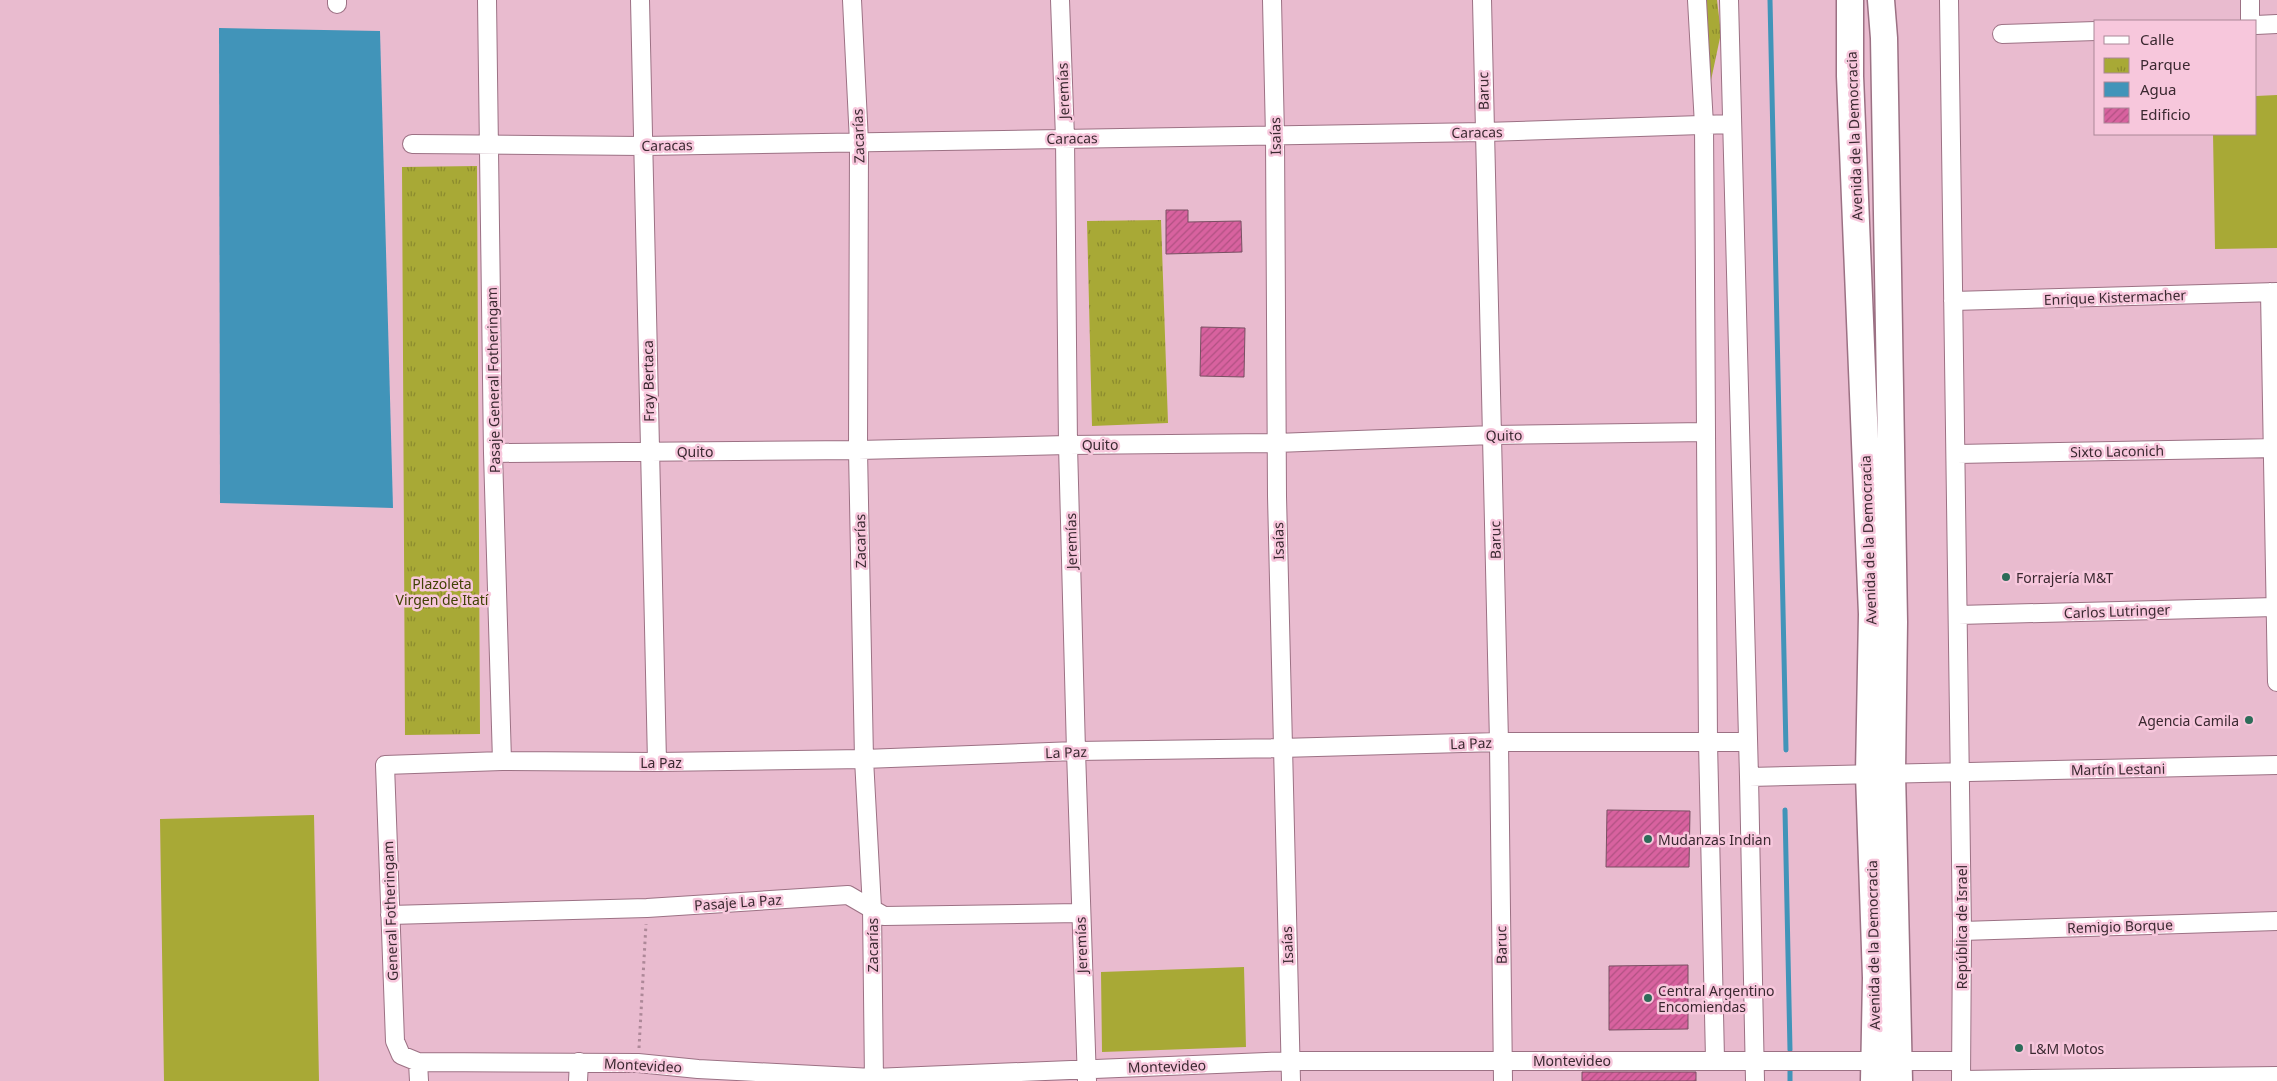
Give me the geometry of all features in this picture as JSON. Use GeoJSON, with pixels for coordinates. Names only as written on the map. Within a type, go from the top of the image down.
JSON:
{"type":"FeatureCollection","features":[{"type":"Feature","properties":{"kind":"highway","name":"Avenida de la Democracia"},"geometry":{"type":"LineString","coordinates":[[1850,0],[1850,76],[1880,773],[1886,1071]]}},
{"type":"Feature","properties":{"kind":"highway","name":"Avenida de la Democracia"},"geometry":{"type":"LineString","coordinates":[[1881,0],[1884,38],[1894,612],[1880,773],[1876,978],[1886,1071]]}},
{"type":"Feature","properties":{"kind":"street","name":"Pasaje General Fotheringam"},"geometry":{"type":"LineString","coordinates":[[487,0],[493,453],[502,760]]}},
{"type":"Feature","properties":{"kind":"street","name":"Fray Bertaca"},"geometry":{"type":"LineString","coordinates":[[640,0],[657,762]]}},
{"type":"Feature","properties":{"kind":"street","name":"Zacarías"},"geometry":{"type":"LineString","coordinates":[[852,0],[859,142],[858,450],[864,759],[872,908],[873,1080]]}},
{"type":"Feature","properties":{"kind":"street","name":"Jeremías"},"geometry":{"type":"LineString","coordinates":[[1060,0],[1065,138],[1068,445],[1086,1075]]}},
{"type":"Feature","properties":{"kind":"street","name":"Isaías"},"geometry":{"type":"LineString","coordinates":[[1272,0],[1281,748],[1291,1081]]}},
{"type":"Feature","properties":{"kind":"street","name":"Baruc"},"geometry":{"type":"LineString","coordinates":[[1482,0],[1499,742],[1503,1081]]}},
{"type":"Feature","properties":{"kind":"street"},"geometry":{"type":"LineString","coordinates":[[1697,0],[1704,125],[1708,742],[1715,1059]]}},
{"type":"Feature","properties":{"kind":"street"},"geometry":{"type":"LineString","coordinates":[[1729,0],[1747,742],[1750,777],[1755,1081]]}},
{"type":"Feature","properties":{"kind":"street"},"geometry":{"type":"LineString","coordinates":[[1950,0],[1953,301],[1957,454],[1959,773]]}},
{"type":"Feature","properties":{"kind":"street"},"geometry":{"type":"LineString","coordinates":[[2250,0],[2250,20]]}},
{"type":"Feature","properties":{"kind":"street"},"geometry":{"type":"LineString","coordinates":[[2257,25],[2277,24]]}},
{"type":"Feature","properties":{"kind":"street"},"geometry":{"type":"LineString","coordinates":[[2002,34],[2094,31]]}},
{"type":"Feature","properties":{"kind":"street","name":"Caracas"},"geometry":{"type":"LineString","coordinates":[[412,144],[643,146],[1484,132],[1732,124]]}},
{"type":"Feature","properties":{"kind":"street"},"geometry":{"type":"LineString","coordinates":[[2273,292],[2277,682]]}},
{"type":"Feature","properties":{"kind":"street","name":"Enrique Kistermacher"},"geometry":{"type":"LineString","coordinates":[[1953,301],[2273,292]]}},
{"type":"Feature","properties":{"kind":"street","name":"Quito"},"geometry":{"type":"LineString","coordinates":[[493,453],[858,450],[1276,443],[1493,435],[1706,432]]}},
{"type":"Feature","properties":{"kind":"street","name":"Sixto Laconich"},"geometry":{"type":"LineString","coordinates":[[1957,454],[2274,448]]}},
{"type":"Feature","properties":{"kind":"street","name":"Carlos Lutringer"},"geometry":{"type":"LineString","coordinates":[[1958,615],[2276,606]]}},
{"type":"Feature","properties":{"kind":"street","name":"La Paz"},"geometry":{"type":"LineString","coordinates":[[385,765],[502,760],[657,762],[864,759],[1076,751],[1499,742],[1747,742]]}},
{"type":"Feature","properties":{"kind":"street","name":"General Fotheringam"},"geometry":{"type":"LineString","coordinates":[[385,765],[395,1041],[401,1055]]}},
{"type":"Feature","properties":{"kind":"street","name":"Martín Lestani"},"geometry":{"type":"LineString","coordinates":[[1750,777],[2277,766]]}},
{"type":"Feature","properties":{"kind":"street","name":"República de Israel"},"geometry":{"type":"LineString","coordinates":[[1959,773],[1962,932],[1961,1080]]}},
{"type":"Feature","properties":{"kind":"street","name":"Pasaje La Paz"},"geometry":{"type":"LineString","coordinates":[[390,915],[647,908],[848,895],[884,916],[1080,913]]}},
{"type":"Feature","properties":{"kind":"street","name":"Remigio Borque"},"geometry":{"type":"LineString","coordinates":[[1962,932],[2277,921]]}},
{"type":"Feature","properties":{"kind":"street","name":"Montevideo"},"geometry":{"type":"LineString","coordinates":[[401,1055],[418,1062],[638,1064],[698,1075],[873,1080],[1086,1075],[1291,1061],[1715,1059],[1886,1071],[1961,1060]]}},
{"type":"Feature","properties":{"kind":"street"},"geometry":{"type":"LineString","coordinates":[[418,1062],[419,1081]]}},
{"type":"Feature","properties":{"kind":"street"},"geometry":{"type":"LineString","coordinates":[[578,1081],[579,1062]]}},
{"type":"Feature","properties":{"kind":"street"},"geometry":{"type":"LineString","coordinates":[[1961,1080],[2277,1076]]}},
{"type":"Feature","properties":{"kind":"path"},"geometry":{"type":"LineString","coordinates":[[638,1064],[647,908]]}},
{"type":"Feature","properties":{"kind":"green space"},"geometry":{"type":"Polygon","coordinates":[[[1706,0],[1717,0],[1721,33],[1706,104],[1706,0]]]}},
{"type":"Feature","properties":{"kind":"green space"},"geometry":{"type":"Polygon","coordinates":[[[2277,95],[2277,248],[2215,249],[2213,135],[2257,135],[2257,96],[2277,95]]]}},
{"type":"Feature","properties":{"kind":"green space","name":"Plazoleta Virgen de Itatí"},"geometry":{"type":"Polygon","coordinates":[[[477,166],[480,734],[405,735],[402,167],[477,166]]]}},
{"type":"Feature","properties":{"kind":"green space"},"geometry":{"type":"Polygon","coordinates":[[[1161,220],[1168,423],[1092,426],[1087,221],[1161,220]]]}},
{"type":"Feature","properties":{"kind":"green space"},"geometry":{"type":"Polygon","coordinates":[[[314,815],[319,1081],[164,1081],[160,819],[314,815]]]}},
{"type":"Feature","properties":{"kind":"green space"},"geometry":{"type":"Polygon","coordinates":[[[1244,967],[1246,1047],[1102,1052],[1101,972],[1244,967]]]}},
{"type":"Feature","properties":{"kind":"water"},"geometry":{"type":"Polygon","coordinates":[[[219,28],[380,31],[393,508],[220,503],[219,28]]]}},
{"type":"Feature","properties":{"kind":"building"},"geometry":{"type":"Polygon","coordinates":[[[1166,210],[1188,210],[1188,222],[1241,221],[1242,252],[1166,254],[1166,210]]]}},
{"type":"Feature","properties":{"kind":"building"},"geometry":{"type":"Polygon","coordinates":[[[1201,327],[1245,328],[1244,377],[1200,376],[1201,327]]]}},
{"type":"Feature","properties":{"kind":"building","name":"Mudanzas Indian"},"geometry":{"type":"Polygon","coordinates":[[[1607,810],[1690,811],[1689,867],[1606,867],[1607,810]]]}},
{"type":"Feature","properties":{"kind":"building","name":"Central Argentino Encomiendas"},"geometry":{"type":"Polygon","coordinates":[[[1688,965],[1688,1029],[1609,1030],[1609,966],[1688,965]]]}},
{"type":"Feature","properties":{"kind":"building"},"geometry":{"type":"Polygon","coordinates":[[[1582,1072],[1696,1072],[1696,1081],[1582,1081],[1582,1072]]]}},
{"type":"Feature","properties":{"kind":"waterway"},"geometry":{"type":"LineString","coordinates":[[1770,0],[1786,750]]}},
{"type":"Feature","properties":{"kind":"waterway"},"geometry":{"type":"LineString","coordinates":[[1785,810],[1790,1050]]}},
{"type":"Feature","properties":{"kind":"waterway"},"geometry":{"type":"LineString","coordinates":[[1790,1071],[1790,1081]]}},
{"type":"Feature","properties":{"kind":"place","name":"Forrajería M&T"},"geometry":{"type":"Point","coordinates":[2006,577]}},
{"type":"Feature","properties":{"kind":"place","name":"Agencia Camila"},"geometry":{"type":"Point","coordinates":[2249,720]}},
{"type":"Feature","properties":{"kind":"place","name":"Mudanzas Indian"},"geometry":{"type":"Point","coordinates":[1648,839]}},
{"type":"Feature","properties":{"kind":"place","name":"Central Argentino Encomiendas"},"geometry":{"type":"Point","coordinates":[1648,998]}},
{"type":"Feature","properties":{"kind":"place","name":"L&M Motos"},"geometry":{"type":"Point","coordinates":[2019,1048]}}]}
